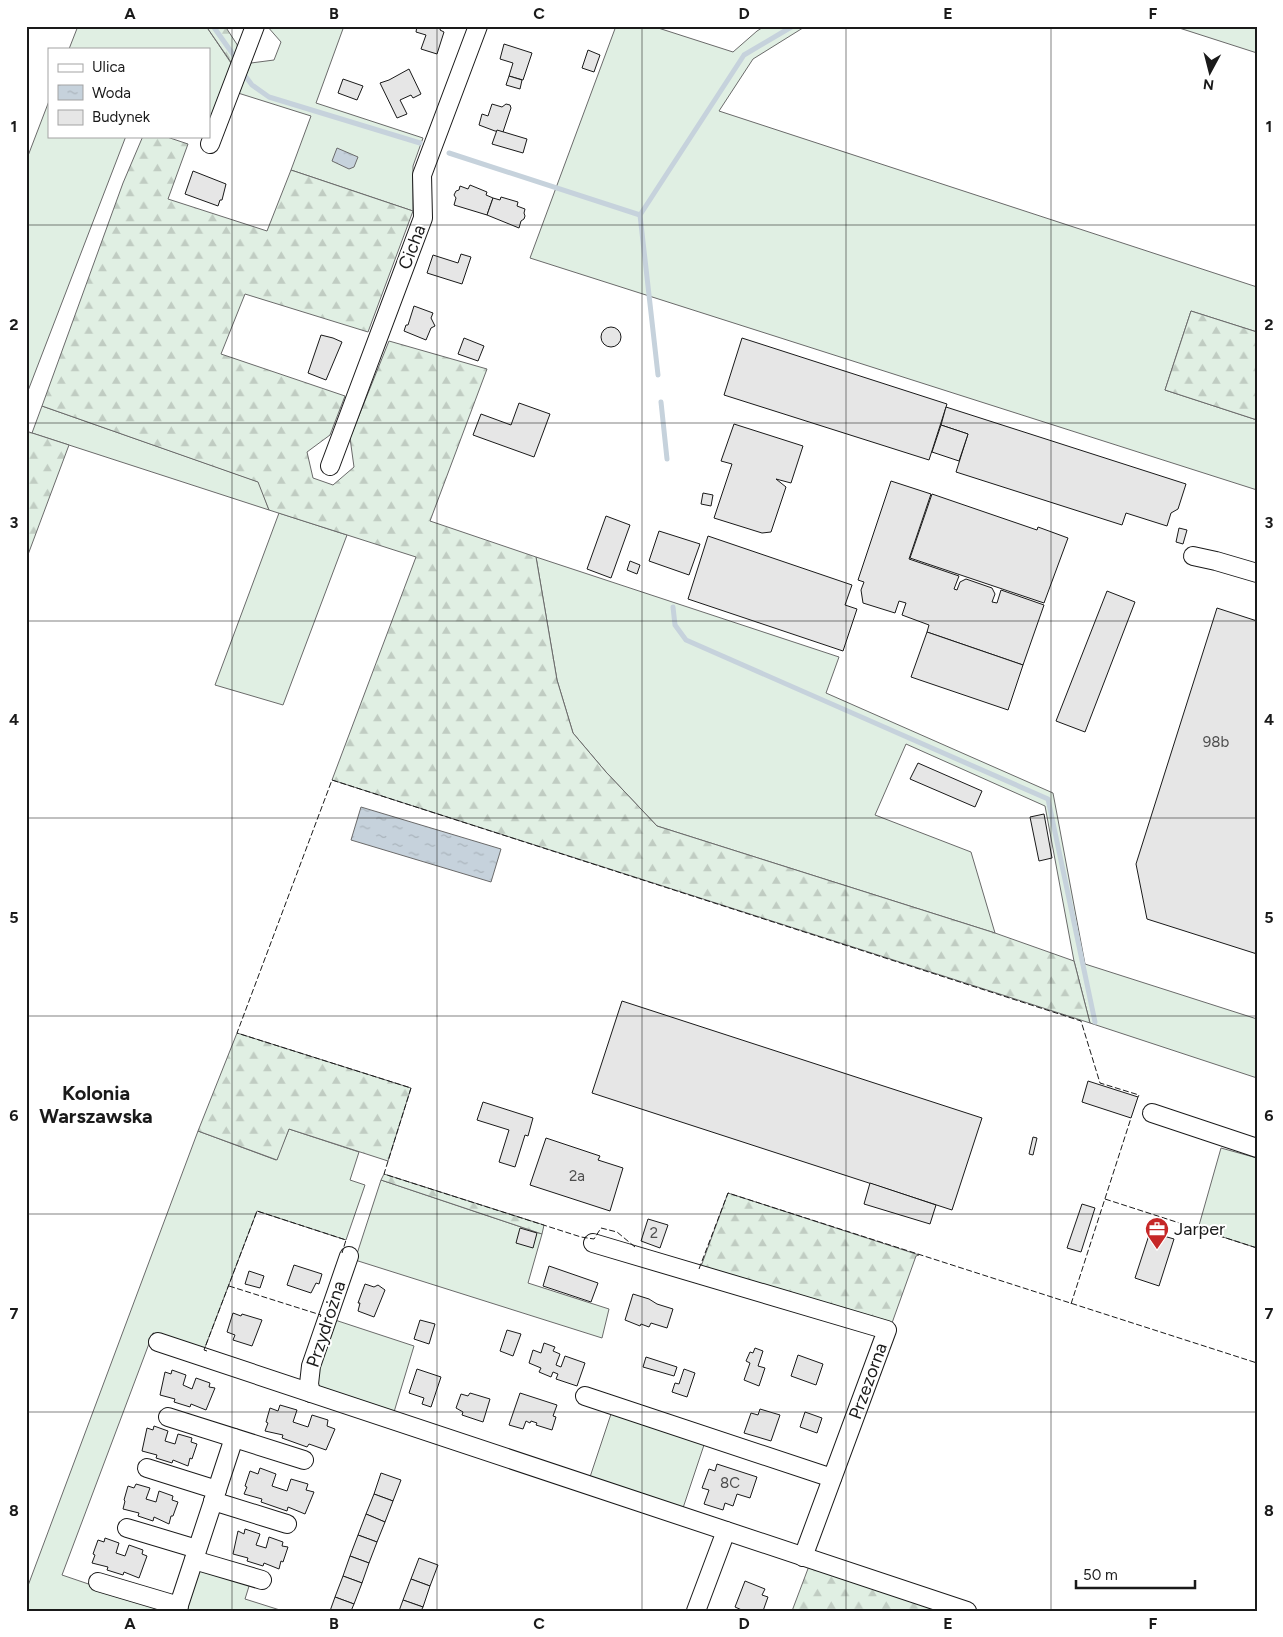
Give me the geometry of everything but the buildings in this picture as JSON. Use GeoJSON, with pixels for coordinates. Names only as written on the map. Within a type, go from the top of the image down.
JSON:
{"type":"FeatureCollection","features":[{"type":"Feature","properties":{"kind":"street"},"geometry":{"type":"LineString","coordinates":[[210,144],[255,26]]}},
{"type":"Feature","properties":{"kind":"street","name":"Cicha"},"geometry":{"type":"LineString","coordinates":[[330,466],[423,218],[422,175],[478,26]]}},
{"type":"Feature","properties":{"kind":"street"},"geometry":{"type":"LineString","coordinates":[[1193,556],[1257,573]]}},
{"type":"Feature","properties":{"kind":"street"},"geometry":{"type":"LineString","coordinates":[[1152,1113],[1257,1148]]}},
{"type":"Feature","properties":{"kind":"street","name":"Przezorna"},"geometry":{"type":"LineString","coordinates":[[593,1243],[887,1330],[802,1557]]}},
{"type":"Feature","properties":{"kind":"street","name":"Przydrożna"},"geometry":{"type":"LineString","coordinates":[[311,1393],[309,1384],[311,1366],[349,1256]]}},
{"type":"Feature","properties":{"kind":"street"},"geometry":{"type":"LineString","coordinates":[[158,1342],[967,1611]]}},
{"type":"Feature","properties":{"kind":"street"},"geometry":{"type":"LineString","coordinates":[[585,1396],[832,1478]]}},
{"type":"Feature","properties":{"kind":"street"},"geometry":{"type":"LineString","coordinates":[[168,1417],[304,1460]]}},
{"type":"Feature","properties":{"kind":"street"},"geometry":{"type":"LineString","coordinates":[[98,1582],[178,1609],[234,1438]]}},
{"type":"Feature","properties":{"kind":"street"},"geometry":{"type":"LineString","coordinates":[[147,1468],[287,1524]]}},
{"type":"Feature","properties":{"kind":"street"},"geometry":{"type":"LineString","coordinates":[[127,1528],[262,1580]]}},
{"type":"Feature","properties":{"kind":"street"},"geometry":{"type":"LineString","coordinates":[[696,1611],[726,1532]]}},
{"type":"Feature","properties":{"kind":"green space"},"geometry":{"type":"Polygon","coordinates":[[[78,26],[206,26],[233,66],[210,126],[210,48],[69,48],[78,26]]]}},
{"type":"Feature","properties":{"kind":"green space"},"geometry":{"type":"Polygon","coordinates":[[[206,26],[225,26],[240,49],[233,65],[206,26]]]}},
{"type":"Feature","properties":{"kind":"green space"},"geometry":{"type":"Polygon","coordinates":[[[267,26],[344,26],[316,103],[423,138],[413,166],[413,211],[291,170],[311,116],[238,93],[251,63],[274,60],[281,42],[267,26]]]}},
{"type":"Feature","properties":{"kind":"green space"},"geometry":{"type":"Polygon","coordinates":[[[616,26],[652,26],[733,52],[765,26],[806,26],[753,59],[719,111],[1257,287],[1257,332],[1191,311],[1165,390],[1257,420],[1257,490],[530,258],[616,26]]]}},
{"type":"Feature","properties":{"kind":"green space"},"geometry":{"type":"Polygon","coordinates":[[[1173,26],[1257,26],[1257,53],[1173,26]]]}},
{"type":"Feature","properties":{"kind":"green space"},"geometry":{"type":"Polygon","coordinates":[[[48,104],[48,138],[125,138],[26,396],[26,161],[48,104]]]}},
{"type":"Feature","properties":{"kind":"green space"},"geometry":{"type":"Polygon","coordinates":[[[142,138],[170,138],[188,144],[168,199],[267,231],[291,170],[413,211],[368,332],[245,294],[221,354],[345,396],[330,435],[307,452],[313,478],[333,485],[354,467],[350,438],[389,341],[487,369],[430,521],[536,557],[557,680],[573,733],[606,772],[657,826],[995,933],[1074,961],[1090,1023],[332,780],[416,557],[269,510],[258,482],[42,406],[123,183],[142,138]]]}},
{"type":"Feature","properties":{"kind":"green space"},"geometry":{"type":"Polygon","coordinates":[[[1191,311],[1257,332],[1257,420],[1165,390],[1191,311]]]}},
{"type":"Feature","properties":{"kind":"green space"},"geometry":{"type":"Polygon","coordinates":[[[42,406],[259,482],[269,510],[32,433],[42,406]]]}},
{"type":"Feature","properties":{"kind":"green space"},"geometry":{"type":"Polygon","coordinates":[[[26,431],[69,445],[26,560],[26,431]]]}},
{"type":"Feature","properties":{"kind":"green space"},"geometry":{"type":"Polygon","coordinates":[[[279,513],[347,535],[283,705],[215,685],[279,513]]]}},
{"type":"Feature","properties":{"kind":"green space"},"geometry":{"type":"Polygon","coordinates":[[[536,557],[839,657],[826,693],[1053,793],[1085,964],[1257,1019],[1257,1078],[1090,1023],[1074,961],[1045,806],[906,744],[875,815],[971,852],[995,933],[657,826],[606,772],[573,733],[557,680],[536,557]]]}},
{"type":"Feature","properties":{"kind":"green space"},"geometry":{"type":"Polygon","coordinates":[[[237,1033],[411,1088],[388,1161],[289,1129],[277,1160],[198,1131],[237,1033]]]}},
{"type":"Feature","properties":{"kind":"green space"},"geometry":{"type":"Polygon","coordinates":[[[289,1129],[359,1152],[350,1180],[365,1185],[346,1240],[257,1211],[204,1350],[153,1333],[62,1575],[168,1611],[26,1611],[26,1591],[198,1131],[276,1160],[289,1129]]]}},
{"type":"Feature","properties":{"kind":"green space"},"geometry":{"type":"Polygon","coordinates":[[[1221,1148],[1257,1158],[1257,1248],[1198,1229],[1221,1148]]]}},
{"type":"Feature","properties":{"kind":"green space"},"geometry":{"type":"Polygon","coordinates":[[[384,1174],[544,1225],[542,1234],[381,1180],[384,1174]]]}},
{"type":"Feature","properties":{"kind":"green space"},"geometry":{"type":"Polygon","coordinates":[[[381,1180],[542,1234],[528,1283],[609,1309],[602,1338],[355,1260],[381,1180]]]}},
{"type":"Feature","properties":{"kind":"green space"},"geometry":{"type":"Polygon","coordinates":[[[728,1193],[919,1255],[916,1256],[892,1323],[700,1269],[728,1193]]]}},
{"type":"Feature","properties":{"kind":"green space"},"geometry":{"type":"Polygon","coordinates":[[[335,1320],[414,1346],[394,1412],[320,1388],[315,1378],[335,1320]]]}},
{"type":"Feature","properties":{"kind":"green space"},"geometry":{"type":"Polygon","coordinates":[[[612,1411],[705,1442],[683,1508],[590,1477],[612,1411]]]}},
{"type":"Feature","properties":{"kind":"green space"},"geometry":{"type":"Polygon","coordinates":[[[809,1566],[942,1611],[792,1611],[809,1566]]]}},
{"type":"Feature","properties":{"kind":"green space"},"geometry":{"type":"Polygon","coordinates":[[[198,1567],[250,1583],[245,1599],[283,1611],[184,1611],[198,1567]]]}},
{"type":"Feature","properties":{"kind":"water"},"geometry":{"type":"Polygon","coordinates":[[[337,148],[358,157],[354,167],[349,169],[332,161],[337,148]]]}},
{"type":"Feature","properties":{"kind":"water"},"geometry":{"type":"Polygon","coordinates":[[[361,807],[501,849],[491,882],[351,840],[361,807]]]}},
{"type":"Feature","properties":{"kind":"waterway"},"geometry":{"type":"LineString","coordinates":[[213,26],[237,60]]}},
{"type":"Feature","properties":{"kind":"waterway"},"geometry":{"type":"LineString","coordinates":[[658,375],[640,215],[744,55],[793,26]]}},
{"type":"Feature","properties":{"kind":"waterway"},"geometry":{"type":"LineString","coordinates":[[246,77],[252,85],[269,97],[420,143]]}},
{"type":"Feature","properties":{"kind":"waterway"},"geometry":{"type":"LineString","coordinates":[[449,153],[640,215]]}},
{"type":"Feature","properties":{"kind":"waterway"},"geometry":{"type":"LineString","coordinates":[[661,402],[667,459]]}},
{"type":"Feature","properties":{"kind":"waterway"},"geometry":{"type":"LineString","coordinates":[[673,607],[675,625],[686,640],[1048,799],[1095,1022]]}},
{"type":"Feature","properties":{"kind":"fence"},"geometry":{"type":"LineString","coordinates":[[635,1247],[617,1232],[601,1228],[594,1239],[581,1237],[384,1174],[411,1088],[237,1033],[332,780],[1081,1021],[1100,1083],[1139,1095],[1138,1097]]}},
{"type":"Feature","properties":{"kind":"fence"},"geometry":{"type":"LineString","coordinates":[[1071,1304],[1131,1118]]}},
{"type":"Feature","properties":{"kind":"fence"},"geometry":{"type":"LineString","coordinates":[[699,1269],[728,1193],[1257,1363]]}},
{"type":"Feature","properties":{"kind":"fence"},"geometry":{"type":"LineString","coordinates":[[1105,1199],[1257,1248]]}},
{"type":"Feature","properties":{"kind":"fence"},"geometry":{"type":"LineString","coordinates":[[207,1351],[204,1350],[257,1211],[346,1240],[342,1253]]}},
{"type":"Feature","properties":{"kind":"fence"},"geometry":{"type":"LineString","coordinates":[[229,1286],[321,1315],[320,1317]]}},
{"type":"Feature","properties":{"kind":"place","name":"Jarper"},"geometry":{"type":"Point","coordinates":[1157,1250]}},
{"type":"Feature","properties":{"kind":"district","name":"Kolonia Warszawska"},"geometry":{"type":"Point","coordinates":[96,1104]}}]}
